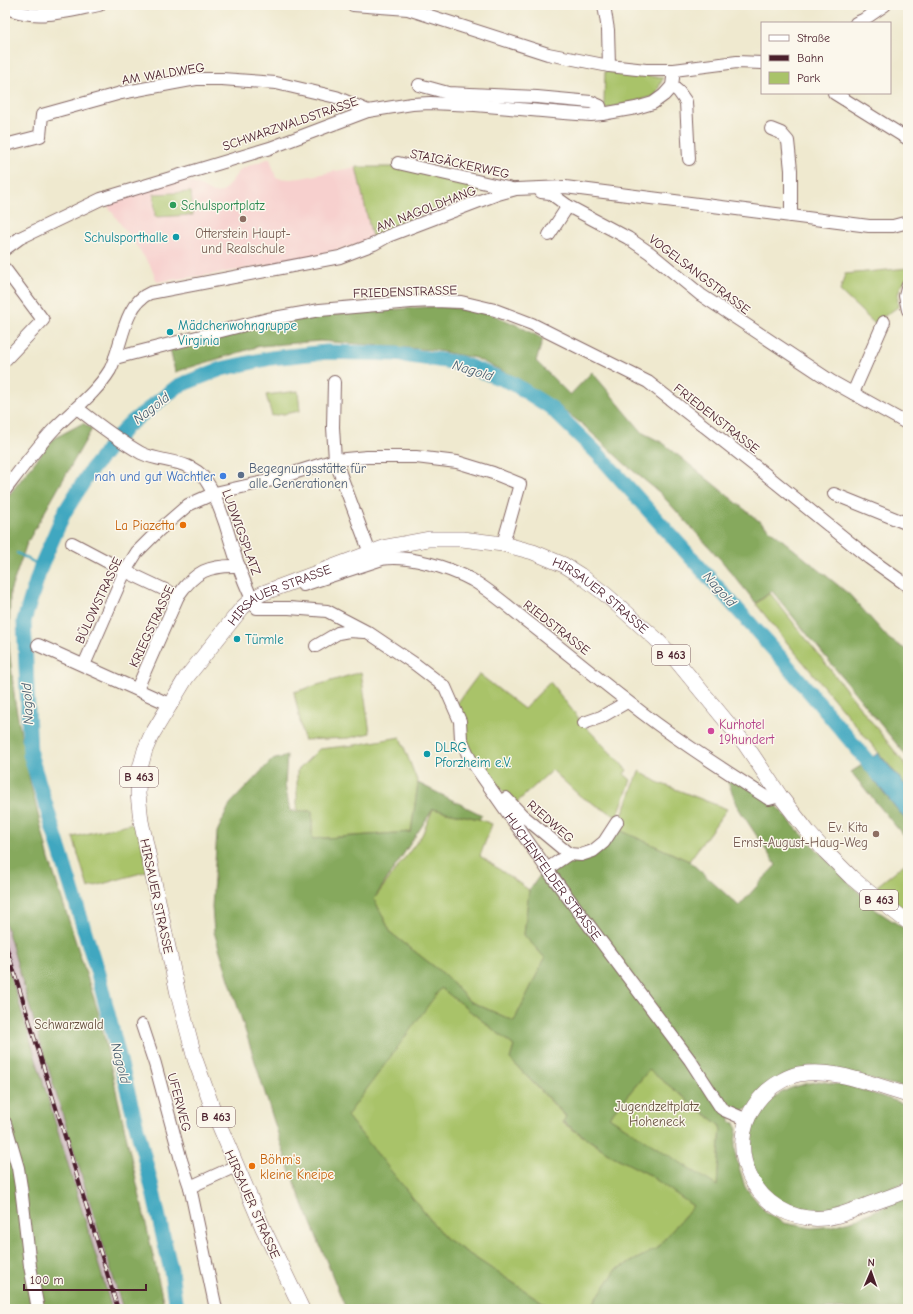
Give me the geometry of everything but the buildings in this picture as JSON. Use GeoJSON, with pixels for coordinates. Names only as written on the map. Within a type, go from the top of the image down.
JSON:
{"type":"FeatureCollection","features":[{"type":"Feature","properties":{"kind":"main road","name":"HIRSAUER STRASSE"},"geometry":{"type":"LineString","coordinates":[[302,1309],[263,1228],[205,1090],[184,1021],[141,821],[138,789],[141,762],[151,736],[186,678],[242,608],[252,599],[263,593],[370,553],[400,544],[430,539],[462,539],[503,544],[549,558],[580,575],[605,594],[655,638],[675,658],[744,744],[780,796],[808,832],[840,866],[870,893],[908,922]]}},
{"type":"Feature","properties":{"kind":"main road"},"geometry":{"type":"LineString","coordinates":[[908,1095],[837,1075],[817,1072],[797,1075],[770,1088],[755,1104],[747,1120],[742,1147],[747,1172],[760,1193],[779,1209],[802,1217],[825,1218],[844,1214],[908,1190]]}},
{"type":"Feature","properties":{"kind":"street"},"geometry":{"type":"LineString","coordinates":[[5,7],[23,13],[47,15],[99,5]]}},
{"type":"Feature","properties":{"kind":"street"},"geometry":{"type":"LineString","coordinates":[[353,5],[411,7],[548,54],[609,66],[646,70],[674,70],[737,62],[761,63]]}},
{"type":"Feature","properties":{"kind":"street"},"geometry":{"type":"LineString","coordinates":[[604,5],[608,30],[609,66]]}},
{"type":"Feature","properties":{"kind":"street"},"geometry":{"type":"LineString","coordinates":[[859,22],[864,20],[885,5]]}},
{"type":"Feature","properties":{"kind":"street"},"geometry":{"type":"LineString","coordinates":[[674,70],[672,86],[679,92],[686,102],[688,159]]}},
{"type":"Feature","properties":{"kind":"street","name":"AM WALDWEG"},"geometry":{"type":"LineString","coordinates":[[5,145],[40,136],[42,115],[121,93],[196,79],[222,79],[276,83],[336,97],[368,111]]}},
{"type":"Feature","properties":{"kind":"street"},"geometry":{"type":"LineString","coordinates":[[419,85],[448,93],[537,97],[591,102],[600,106],[602,114]]}},
{"type":"Feature","properties":{"kind":"street","name":"SCHWARZWALDSTRASSE"},"geometry":{"type":"LineString","coordinates":[[5,249],[20,238],[101,199],[270,148],[368,111],[412,104],[430,103],[475,105],[564,114],[591,115],[636,108],[653,103],[664,95],[672,86]]}},
{"type":"Feature","properties":{"kind":"street"},"geometry":{"type":"LineString","coordinates":[[836,94],[908,139]]}},
{"type":"Feature","properties":{"kind":"street"},"geometry":{"type":"LineString","coordinates":[[771,129],[781,133],[788,141],[791,170],[791,216]]}},
{"type":"Feature","properties":{"kind":"street","name":"STAIGÄCKERWEG"},"geometry":{"type":"LineString","coordinates":[[398,164],[516,189]]}},
{"type":"Feature","properties":{"kind":"street","name":"AM NAGOLDHANG"},"geometry":{"type":"LineString","coordinates":[[115,358],[131,313],[146,294],[340,257],[374,244],[388,236],[498,194],[516,189],[565,187],[869,226],[893,226],[908,222]]}},
{"type":"Feature","properties":{"kind":"street","name":"VOGELSANGSTRASSE"},"geometry":{"type":"LineString","coordinates":[[516,189],[550,193],[568,206],[633,242],[650,253],[701,295],[831,381],[908,424]]}},
{"type":"Feature","properties":{"kind":"street"},"geometry":{"type":"LineString","coordinates":[[549,235],[568,206]]}},
{"type":"Feature","properties":{"kind":"street"},"geometry":{"type":"LineString","coordinates":[[5,269],[43,320],[5,360]]}},
{"type":"Feature","properties":{"kind":"street"},"geometry":{"type":"LineString","coordinates":[[907,308],[905,296],[908,285]]}},
{"type":"Feature","properties":{"kind":"street","name":"FRIEDENSTRASSE"},"geometry":{"type":"LineString","coordinates":[[115,358],[268,319],[320,310],[435,301],[461,302],[495,310],[532,324],[648,382],[869,558],[908,586]]}},
{"type":"Feature","properties":{"kind":"street"},"geometry":{"type":"LineString","coordinates":[[853,393],[884,322]]}},
{"type":"Feature","properties":{"kind":"street"},"geometry":{"type":"LineString","coordinates":[[5,490],[44,441],[97,387],[111,368],[115,358]]}},
{"type":"Feature","properties":{"kind":"street"},"geometry":{"type":"LineString","coordinates":[[334,382],[333,427],[335,460],[370,553]]}},
{"type":"Feature","properties":{"kind":"street","name":"LUDWIGSPLATZ"},"geometry":{"type":"LineString","coordinates":[[76,408],[137,450],[149,456],[179,463],[193,469],[204,478],[215,493],[247,589],[252,599]]}},
{"type":"Feature","properties":{"kind":"street","name":"BÜLOWSTRASSE"},"geometry":{"type":"LineString","coordinates":[[84,665],[125,571],[137,552],[188,505],[215,493],[268,480],[335,460],[367,457],[416,457],[457,462],[493,473],[520,484],[503,544]]}},
{"type":"Feature","properties":{"kind":"street"},"geometry":{"type":"LineString","coordinates":[[834,494],[908,524]]}},
{"type":"Feature","properties":{"kind":"street"},"geometry":{"type":"LineString","coordinates":[[72,543],[125,571],[178,596]]}},
{"type":"Feature","properties":{"kind":"street","name":"RIEDSTRASSE"},"geometry":{"type":"LineString","coordinates":[[290,583],[299,585],[307,584],[392,557],[449,569],[473,581],[507,605],[627,702],[714,764],[769,799],[780,796]]}},
{"type":"Feature","properties":{"kind":"street","name":"KRIEGSTRASSE"},"geometry":{"type":"LineString","coordinates":[[137,689],[178,596],[186,585],[198,573],[218,567],[239,566]]}},
{"type":"Feature","properties":{"kind":"street","name":"HUCHENFELDER STRASSE"},"geometry":{"type":"LineString","coordinates":[[252,599],[258,608],[289,608],[327,612],[369,633],[415,664],[445,687],[460,721],[461,739],[470,759],[547,869],[690,1060],[721,1108],[747,1120]]}},
{"type":"Feature","properties":{"kind":"street","name":"HUCHENFELDER STRASSE"},"geometry":{"type":"LineString","coordinates":[[316,646],[338,633],[349,631],[369,633]]}},
{"type":"Feature","properties":{"kind":"street"},"geometry":{"type":"LineString","coordinates":[[38,645],[170,705]]}},
{"type":"Feature","properties":{"kind":"street"},"geometry":{"type":"LineString","coordinates":[[584,723],[601,717],[627,702]]}},
{"type":"Feature","properties":{"kind":"street","name":"RIEDWEG"},"geometry":{"type":"LineString","coordinates":[[487,782],[493,784],[522,816],[569,854],[581,855],[593,851],[604,842],[617,822]]}},
{"type":"Feature","properties":{"kind":"street"},"geometry":{"type":"LineString","coordinates":[[547,869],[569,854]]}},
{"type":"Feature","properties":{"kind":"street","name":"UFERWEG"},"geometry":{"type":"LineString","coordinates":[[142,1025],[190,1187],[216,1309]]}},
{"type":"Feature","properties":{"kind":"street"},"geometry":{"type":"LineString","coordinates":[[5,1123],[18,1168],[30,1266],[38,1309]]}},
{"type":"Feature","properties":{"kind":"street"},"geometry":{"type":"LineString","coordinates":[[190,1187],[236,1166]]}},
{"type":"Feature","properties":{"kind":"shaded area","name":"Otterstein Haupt- und Realschule"},"geometry":{"type":"Polygon","coordinates":[[[270,158],[276,178],[301,178],[356,167],[372,237],[355,245],[311,257],[222,273],[157,282],[150,265],[104,201],[182,179],[196,184],[213,193],[223,192],[240,170],[270,158]]]}},
{"type":"Feature","properties":{"kind":"shaded area"},"geometry":{"type":"Polygon","coordinates":[[[5,922],[38,1035],[123,1309],[112,1309],[104,1284],[5,957],[5,922]]]}},
{"type":"Feature","properties":{"kind":"green space"},"geometry":{"type":"Polygon","coordinates":[[[609,70],[663,78],[655,96],[605,109],[605,72],[609,70]]]}},
{"type":"Feature","properties":{"kind":"green space"},"geometry":{"type":"Polygon","coordinates":[[[356,167],[400,167],[497,188],[467,196],[372,237],[356,167]]]}},
{"type":"Feature","properties":{"kind":"green space","name":"Schulsportplatz"},"geometry":{"type":"Polygon","coordinates":[[[191,192],[193,215],[155,217],[154,194],[191,192]]]}},
{"type":"Feature","properties":{"kind":"green space"},"geometry":{"type":"Polygon","coordinates":[[[908,268],[908,279],[899,291],[898,307],[874,323],[840,291],[845,274],[908,268]]]}},
{"type":"Feature","properties":{"kind":"green space"},"geometry":{"type":"Polygon","coordinates":[[[439,306],[489,313],[519,326],[543,339],[536,361],[570,395],[592,372],[643,433],[663,443],[850,595],[889,639],[908,651],[908,758],[772,591],[756,603],[721,560],[659,492],[626,465],[583,425],[552,401],[519,379],[475,358],[433,350],[320,341],[260,346],[175,372],[170,348],[274,322],[347,313],[439,306]]]}},
{"type":"Feature","properties":{"kind":"green space"},"geometry":{"type":"Polygon","coordinates":[[[298,391],[300,411],[272,416],[266,395],[298,391]]]}},
{"type":"Feature","properties":{"kind":"green space","name":"Schwarzwald"},"geometry":{"type":"Polygon","coordinates":[[[83,423],[92,429],[27,543],[10,592],[9,647],[15,702],[30,781],[49,859],[99,1014],[165,1309],[123,1309],[38,1035],[5,922],[5,500],[53,439],[83,423]]]}},
{"type":"Feature","properties":{"kind":"green space"},"geometry":{"type":"Polygon","coordinates":[[[770,593],[908,768],[908,788],[756,604],[770,593]]]}},
{"type":"Feature","properties":{"kind":"green space"},"geometry":{"type":"Polygon","coordinates":[[[361,672],[370,733],[349,738],[304,740],[294,692],[361,672]]]}},
{"type":"Feature","properties":{"kind":"green space"},"geometry":{"type":"Polygon","coordinates":[[[479,674],[524,709],[550,682],[584,725],[627,770],[624,774],[631,780],[617,817],[580,796],[552,770],[515,804],[481,768],[470,749],[456,705],[479,674]]]}},
{"type":"Feature","properties":{"kind":"green space"},"geometry":{"type":"Polygon","coordinates":[[[400,737],[418,783],[411,832],[312,839],[312,811],[297,811],[297,771],[319,749],[355,745],[400,737]]]}},
{"type":"Feature","properties":{"kind":"green space"},"geometry":{"type":"Polygon","coordinates":[[[287,756],[285,785],[290,811],[312,811],[312,839],[411,832],[418,783],[482,815],[479,819],[433,809],[374,899],[391,933],[445,975],[469,1001],[514,1021],[545,958],[524,935],[529,890],[544,870],[570,857],[583,858],[617,829],[689,861],[739,906],[776,865],[739,809],[727,780],[732,779],[774,802],[794,826],[876,910],[908,931],[908,1088],[810,1066],[744,1111],[730,1116],[730,1122],[735,1123],[737,1129],[735,1144],[736,1157],[745,1187],[767,1213],[784,1223],[812,1228],[833,1226],[854,1220],[908,1196],[908,1309],[589,1309],[616,1270],[656,1249],[693,1206],[648,1174],[611,1155],[563,1122],[566,1116],[510,1059],[514,1046],[441,988],[347,1116],[445,1238],[553,1309],[346,1309],[290,1172],[214,932],[212,907],[217,832],[230,804],[272,760],[287,756]],[[649,1070],[609,1117],[717,1186],[721,1126],[649,1070]]]}},
{"type":"Feature","properties":{"kind":"green space"},"geometry":{"type":"Polygon","coordinates":[[[862,765],[908,823],[908,841],[851,772],[862,765]]]}},
{"type":"Feature","properties":{"kind":"green space"},"geometry":{"type":"Polygon","coordinates":[[[639,771],[657,782],[727,809],[689,861],[617,829],[639,771]]]}},
{"type":"Feature","properties":{"kind":"green space"},"geometry":{"type":"Polygon","coordinates":[[[433,809],[479,819],[492,824],[480,856],[529,890],[524,935],[545,958],[514,1021],[469,1001],[445,975],[391,933],[374,899],[422,835],[433,809]]]}},
{"type":"Feature","properties":{"kind":"green space"},"geometry":{"type":"Polygon","coordinates":[[[137,822],[148,871],[88,888],[73,837],[137,822]]]}},
{"type":"Feature","properties":{"kind":"green space"},"geometry":{"type":"Polygon","coordinates":[[[908,861],[908,913],[877,886],[908,861]]]}},
{"type":"Feature","properties":{"kind":"green space","name":"Schwarzwald"},"geometry":{"type":"Polygon","coordinates":[[[5,957],[112,1309],[5,1309],[5,957]]]}},
{"type":"Feature","properties":{"kind":"green space"},"geometry":{"type":"Polygon","coordinates":[[[440,987],[514,1046],[510,1059],[566,1117],[563,1123],[611,1155],[648,1174],[693,1206],[656,1249],[616,1270],[589,1309],[553,1309],[445,1238],[346,1116],[440,987]]]}},
{"type":"Feature","properties":{"kind":"green space","name":"Jugendzeltplatz Hoheneck"},"geometry":{"type":"Polygon","coordinates":[[[649,1070],[721,1126],[717,1187],[609,1117],[649,1070]]]}},
{"type":"Feature","properties":{"kind":"green space"},"geometry":{"type":"Polygon","coordinates":[[[819,1081],[853,1087],[908,1105],[908,1181],[862,1200],[837,1208],[825,1210],[798,1208],[776,1198],[764,1188],[755,1173],[750,1150],[753,1127],[758,1117],[764,1107],[772,1099],[783,1092],[794,1087],[819,1081]]]}},
{"type":"Feature","properties":{"kind":"water"},"geometry":{"type":"Polygon","coordinates":[[[878,753],[908,788],[908,823],[862,765],[878,753]]]}},
{"type":"Feature","properties":{"kind":"waterway","name":"Nagold"},"geometry":{"type":"LineString","coordinates":[[176,1309],[171,1271],[151,1183],[98,974],[30,754],[24,621],[41,566],[64,513],[91,470],[127,426],[178,386],[221,369],[271,358],[327,352],[396,354],[460,363],[512,383],[550,407],[599,455],[781,658],[880,776]]}},
{"type":"Feature","properties":{"kind":"waterway"},"geometry":{"type":"LineString","coordinates":[[17,553],[41,566]]}},
{"type":"Feature","properties":{"kind":"railway"},"geometry":{"type":"LineString","coordinates":[[5,942],[118,1309]]}},
{"type":"Feature","properties":{"kind":"place","name":"Schulsportplatz"},"geometry":{"type":"Point","coordinates":[173,205]}},
{"type":"Feature","properties":{"kind":"place","name":"Otterstein Haupt- und Realschule"},"geometry":{"type":"Point","coordinates":[243,219]}},
{"type":"Feature","properties":{"kind":"place","name":"Schulsporthalle"},"geometry":{"type":"Point","coordinates":[176,237]}},
{"type":"Feature","properties":{"kind":"place","name":"Mädchenwohngruppe Virginia"},"geometry":{"type":"Point","coordinates":[170,332]}},
{"type":"Feature","properties":{"kind":"place","name":"Begegnungsstätte für alle Generationen"},"geometry":{"type":"Point","coordinates":[241,475]}},
{"type":"Feature","properties":{"kind":"place","name":"nah und gut Wachtler"},"geometry":{"type":"Point","coordinates":[223,476]}},
{"type":"Feature","properties":{"kind":"place","name":"La Piazetta"},"geometry":{"type":"Point","coordinates":[183,525]}},
{"type":"Feature","properties":{"kind":"place","name":"Türmle"},"geometry":{"type":"Point","coordinates":[237,639]}},
{"type":"Feature","properties":{"kind":"place","name":"Kurhotel 19hundert"},"geometry":{"type":"Point","coordinates":[711,731]}},
{"type":"Feature","properties":{"kind":"place","name":"DLRG Pforzheim e.V."},"geometry":{"type":"Point","coordinates":[427,754]}},
{"type":"Feature","properties":{"kind":"place","name":"Ev. Kita Ernst-August-Haug-Weg"},"geometry":{"type":"Point","coordinates":[876,834]}},
{"type":"Feature","properties":{"kind":"place","name":"Böhm's kleine Kneipe"},"geometry":{"type":"Point","coordinates":[252,1166]}}]}
